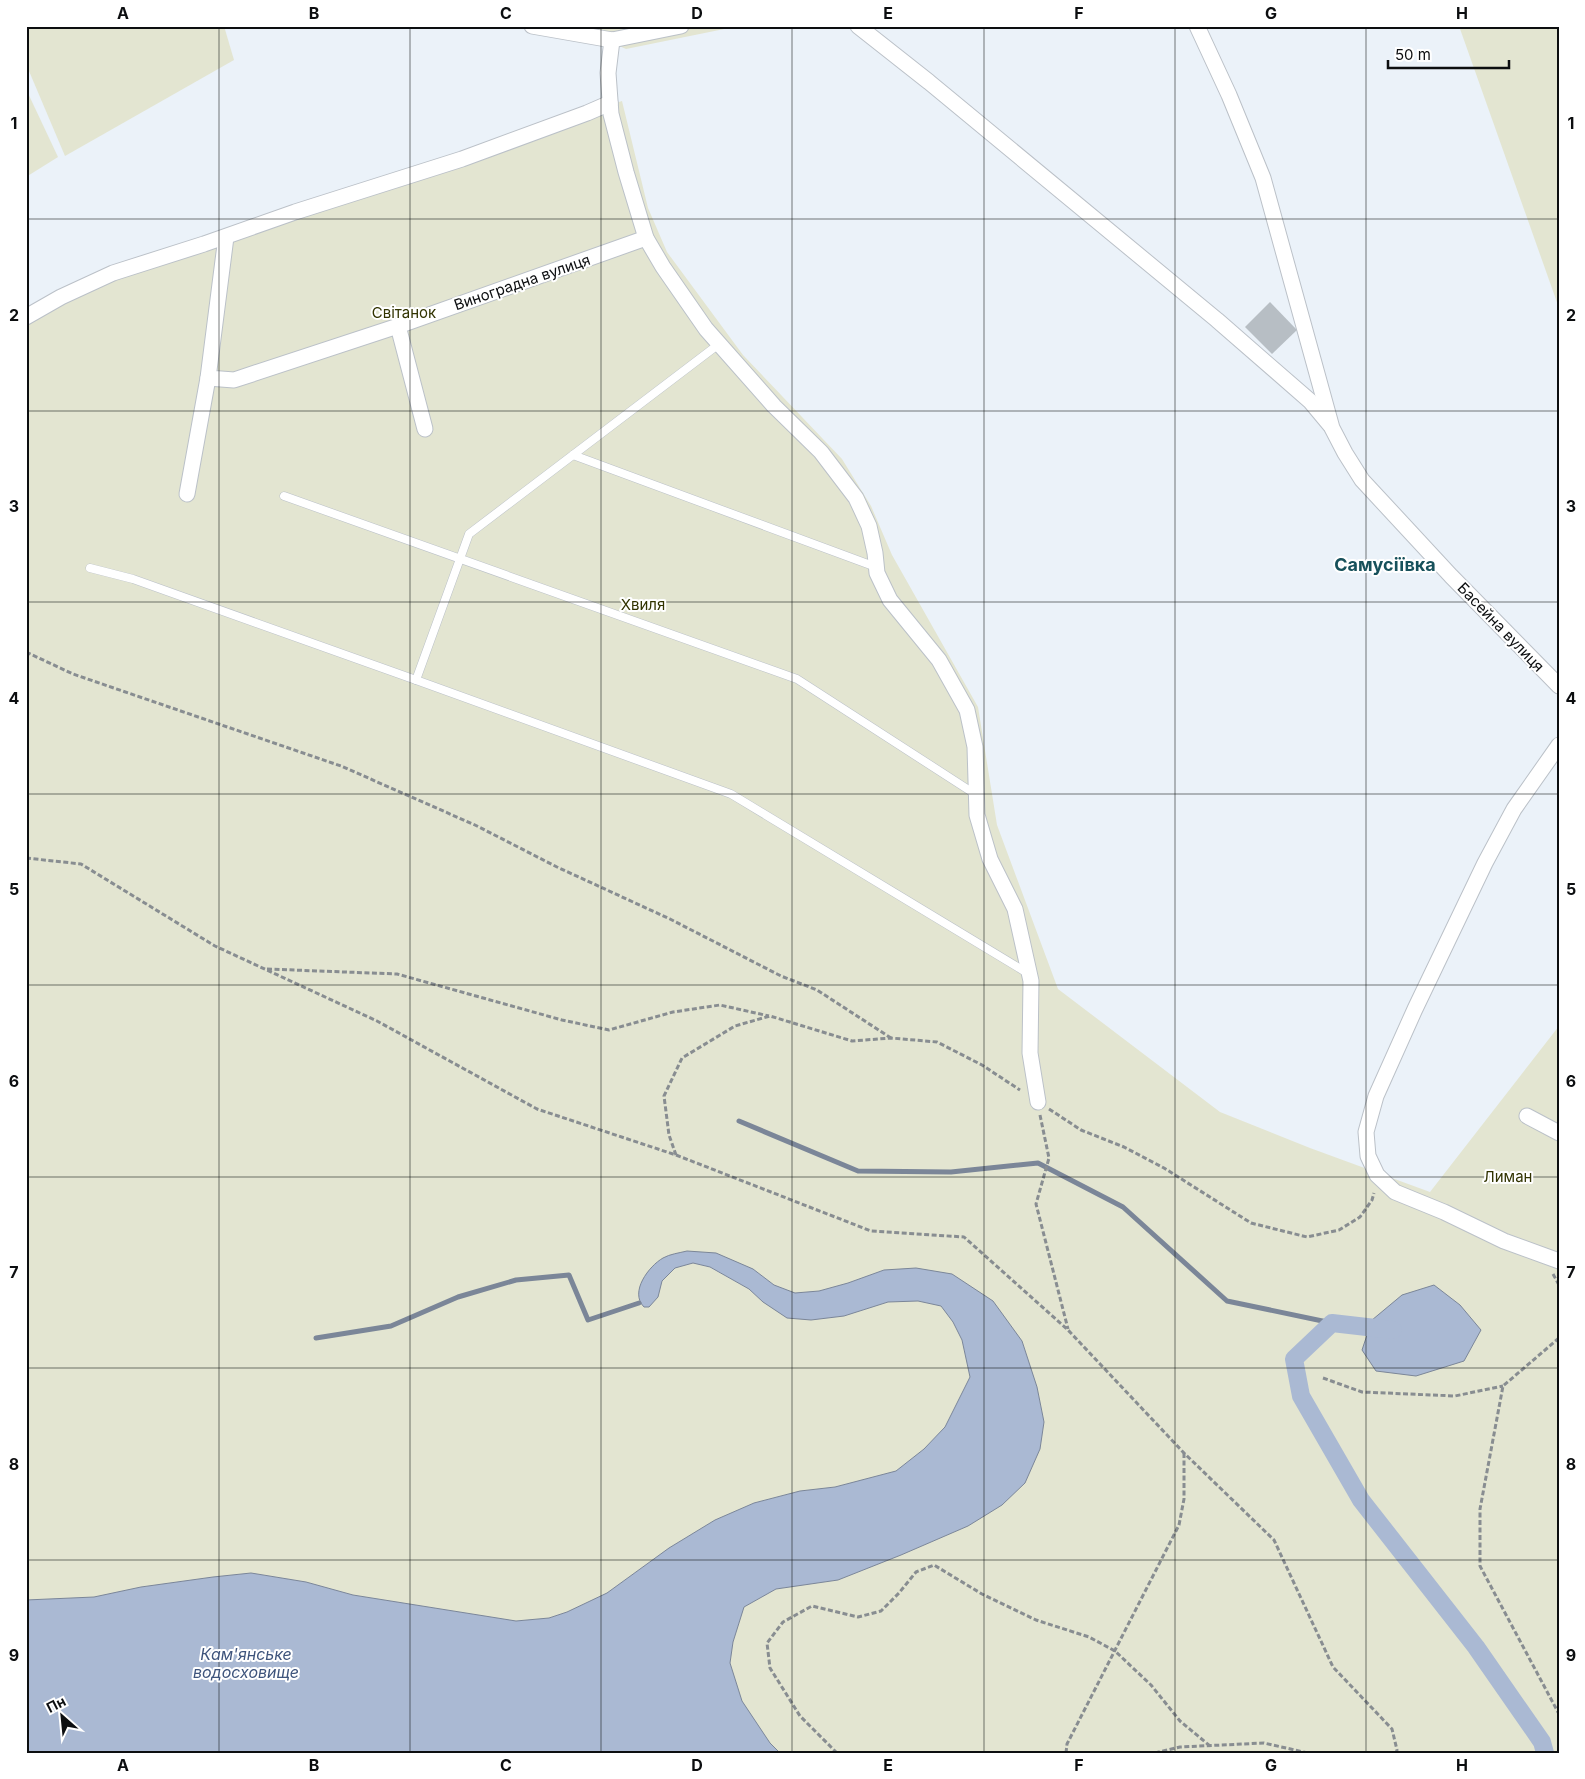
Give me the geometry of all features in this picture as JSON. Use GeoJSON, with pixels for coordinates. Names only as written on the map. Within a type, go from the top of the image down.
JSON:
{"type":"FeatureCollection","features":[{"type":"Feature","properties":{"kind":"street"},"geometry":{"type":"LineString","coordinates":[[532,26],[612,40],[644,30],[681,26]]}},
{"type":"Feature","properties":{"kind":"street"},"geometry":{"type":"LineString","coordinates":[[858,26],[929,82],[1217,320],[1310,401],[1332,428]]}},
{"type":"Feature","properties":{"kind":"street"},"geometry":{"type":"LineString","coordinates":[[1197,26],[1229,94],[1263,178],[1332,428]]}},
{"type":"Feature","properties":{"kind":"street"},"geometry":{"type":"LineString","coordinates":[[612,40],[608,73],[611,114],[646,238],[663,267],[706,329],[774,406],[821,452],[856,498],[869,526],[877,573],[890,600],[939,660],[967,710],[976,747],[976,815],[990,859],[1015,910],[1030,974],[1030,1053],[1038,1102]]}},
{"type":"Feature","properties":{"kind":"street"},"geometry":{"type":"LineString","coordinates":[[26,317],[61,297],[113,273],[462,159],[587,114],[610,103]]}},
{"type":"Feature","properties":{"kind":"street"},"geometry":{"type":"LineString","coordinates":[[187,494],[208,378],[226,236]]}},
{"type":"Feature","properties":{"kind":"street","name":"Виноградна вулиця"},"geometry":{"type":"LineString","coordinates":[[208,378],[234,380],[398,326],[646,238]]}},
{"type":"Feature","properties":{"kind":"street"},"geometry":{"type":"LineString","coordinates":[[398,326],[425,429]]}},
{"type":"Feature","properties":{"kind":"street","name":"Басейна вулиця"},"geometry":{"type":"LineString","coordinates":[[1332,428],[1362,480],[1458,583],[1559,686]]}},
{"type":"Feature","properties":{"kind":"street"},"geometry":{"type":"LineString","coordinates":[[1559,745],[1514,809],[1485,863],[1415,1009],[1376,1096],[1366,1132],[1368,1156],[1377,1175],[1395,1192],[1444,1212],[1504,1241],[1559,1261]]}},
{"type":"Feature","properties":{"kind":"street"},"geometry":{"type":"LineString","coordinates":[[1527,1116],[1559,1133]]}},
{"type":"Feature","properties":{"kind":"lane"},"geometry":{"type":"LineString","coordinates":[[416,680],[469,534],[719,344]]}},
{"type":"Feature","properties":{"kind":"lane"},"geometry":{"type":"LineString","coordinates":[[573,455],[876,567]]}},
{"type":"Feature","properties":{"kind":"lane"},"geometry":{"type":"LineString","coordinates":[[284,496],[798,679],[976,794]]}},
{"type":"Feature","properties":{"kind":"lane"},"geometry":{"type":"LineString","coordinates":[[90,568],[133,579],[731,794],[1030,974]]}},
{"type":"Feature","properties":{"kind":"path"},"geometry":{"type":"LineString","coordinates":[[26,652],[73,674],[341,766],[475,825],[556,868],[670,919],[781,976],[817,990],[891,1038]]}},
{"type":"Feature","properties":{"kind":"path"},"geometry":{"type":"LineString","coordinates":[[26,858],[81,864],[215,946],[377,1021],[537,1109],[676,1155],[871,1231],[964,1236],[1068,1330],[1184,1453],[1274,1540],[1333,1668],[1392,1729],[1397,1752]]}},
{"type":"Feature","properties":{"kind":"path"},"geometry":{"type":"LineString","coordinates":[[265,969],[397,974],[562,1020],[609,1030],[674,1012],[720,1005],[770,1016],[852,1040],[891,1038],[937,1042],[982,1065],[1081,1130],[1124,1147],[1164,1168],[1252,1222],[1307,1237],[1339,1230],[1360,1217],[1372,1200],[1377,1175]]}},
{"type":"Feature","properties":{"kind":"path"},"geometry":{"type":"LineString","coordinates":[[676,1155],[669,1135],[664,1096],[682,1058],[735,1026],[770,1016]]}},
{"type":"Feature","properties":{"kind":"path"},"geometry":{"type":"LineString","coordinates":[[1038,1102],[1049,1158],[1036,1204],[1068,1330]]}},
{"type":"Feature","properties":{"kind":"path"},"geometry":{"type":"LineString","coordinates":[[1323,1378],[1362,1392],[1455,1396],[1503,1386],[1559,1338]]}},
{"type":"Feature","properties":{"kind":"path"},"geometry":{"type":"LineString","coordinates":[[1503,1386],[1480,1509],[1480,1566],[1559,1714]]}},
{"type":"Feature","properties":{"kind":"path"},"geometry":{"type":"LineString","coordinates":[[1066,1753],[1067,1744],[1179,1525],[1184,1499],[1184,1453]]}},
{"type":"Feature","properties":{"kind":"path"},"geometry":{"type":"LineString","coordinates":[[837,1753],[800,1716],[770,1668],[768,1643],[783,1622],[812,1606],[858,1617],[880,1611],[899,1593],[916,1572],[934,1565],[982,1594],[1036,1620],[1089,1637],[1115,1650],[1151,1685],[1180,1721],[1210,1746]]}},
{"type":"Feature","properties":{"kind":"path"},"geometry":{"type":"LineString","coordinates":[[1155,1753],[1180,1747],[1264,1743],[1308,1753]]}},
{"type":"Feature","properties":{"kind":"green space"},"geometry":{"type":"Polygon","coordinates":[[[26,26],[224,26],[234,60],[65,156],[26,64],[26,26]]]}},
{"type":"Feature","properties":{"kind":"green space"},"geometry":{"type":"Polygon","coordinates":[[[565,26],[739,26],[626,49],[593,34],[565,26]]]}},
{"type":"Feature","properties":{"kind":"green space"},"geometry":{"type":"Polygon","coordinates":[[[1459,26],[1559,26],[1559,308],[1459,26]]]}},
{"type":"Feature","properties":{"kind":"green space"},"geometry":{"type":"Polygon","coordinates":[[[26,89],[58,157],[26,177],[26,89]]]}},
{"type":"Feature","properties":{"kind":"green space"},"geometry":{"type":"Polygon","coordinates":[[[622,101],[648,208],[667,252],[743,355],[842,459],[871,506],[892,555],[978,707],[997,825],[1058,989],[1220,1112],[1310,1148],[1430,1192],[1559,1026],[1559,1753],[780,1753],[770,1743],[742,1701],[730,1663],[733,1642],[744,1607],[776,1589],[838,1580],[968,1526],[1002,1504],[1040,1449],[1044,1422],[1037,1387],[1022,1341],[884,1270],[819,1291],[795,1293],[774,1285],[753,1269],[665,1257],[658,1297],[662,1281],[675,1268],[693,1263],[709,1267],[749,1289],[763,1302],[811,1320],[844,1316],[888,1302],[918,1301],[941,1306],[953,1322],[962,1340],[970,1377],[945,1427],[924,1449],[896,1471],[835,1487],[800,1491],[754,1503],[715,1520],[669,1548],[607,1593],[567,1612],[549,1618],[516,1621],[353,1595],[306,1582],[251,1573],[141,1587],[94,1597],[26,1600],[26,313],[110,270],[622,101]]]}},
{"type":"Feature","properties":{"kind":"water","name":"Кам'янське водосховище"},"geometry":{"type":"Polygon","coordinates":[[[687,1251],[716,1253],[753,1269],[774,1285],[795,1293],[819,1291],[884,1270],[916,1268],[952,1274],[993,1301],[1022,1341],[1037,1387],[1044,1422],[1040,1449],[1025,1483],[1002,1505],[968,1526],[838,1580],[776,1589],[744,1607],[733,1642],[730,1663],[742,1701],[770,1743],[780,1753],[26,1753],[26,1600],[94,1597],[141,1587],[251,1573],[306,1582],[353,1595],[516,1621],[549,1618],[567,1612],[607,1593],[669,1548],[715,1520],[754,1503],[800,1491],[835,1487],[896,1471],[924,1449],[945,1427],[970,1377],[962,1340],[953,1322],[941,1306],[918,1301],[888,1302],[844,1316],[811,1320],[787,1318],[763,1302],[749,1289],[710,1267],[693,1263],[675,1268],[662,1281],[658,1297],[649,1307],[644,1307],[640,1301],[639,1294],[640,1287],[647,1273],[663,1258],[687,1251]]]}},
{"type":"Feature","properties":{"kind":"water"},"geometry":{"type":"Polygon","coordinates":[[[1434,1285],[1460,1305],[1481,1330],[1464,1361],[1416,1376],[1376,1371],[1362,1350],[1372,1320],[1402,1295],[1434,1285]]]}},
{"type":"Feature","properties":{"kind":"building"},"geometry":{"type":"Polygon","coordinates":[[[1270,302],[1297,330],[1272,354],[1245,327],[1270,302]]]}},
{"type":"Feature","properties":{"kind":"waterway"},"geometry":{"type":"LineString","coordinates":[[739,1121],[858,1171],[951,1172],[1038,1163],[1123,1207],[1227,1301],[1332,1323]]}},
{"type":"Feature","properties":{"kind":"waterway"},"geometry":{"type":"LineString","coordinates":[[316,1338],[391,1326],[458,1297],[516,1280],[569,1275],[588,1320],[639,1303]]}},
{"type":"Feature","properties":{"kind":"waterway"},"geometry":{"type":"LineString","coordinates":[[1393,1330],[1332,1323],[1294,1359],[1301,1396],[1361,1500],[1476,1647],[1542,1742],[1545,1753]]}},
{"type":"Feature","properties":{"kind":"district","name":"Самусіївка"},"geometry":{"type":"Point","coordinates":[1385,564]}},
{"type":"Feature","properties":{"kind":"park label","name":"Світанок"},"geometry":{"type":"Point","coordinates":[404,312]}},
{"type":"Feature","properties":{"kind":"park label","name":"Хвиля"},"geometry":{"type":"Point","coordinates":[643,604]}},
{"type":"Feature","properties":{"kind":"park label","name":"Лиман"},"geometry":{"type":"Point","coordinates":[1508,1176]}}]}
